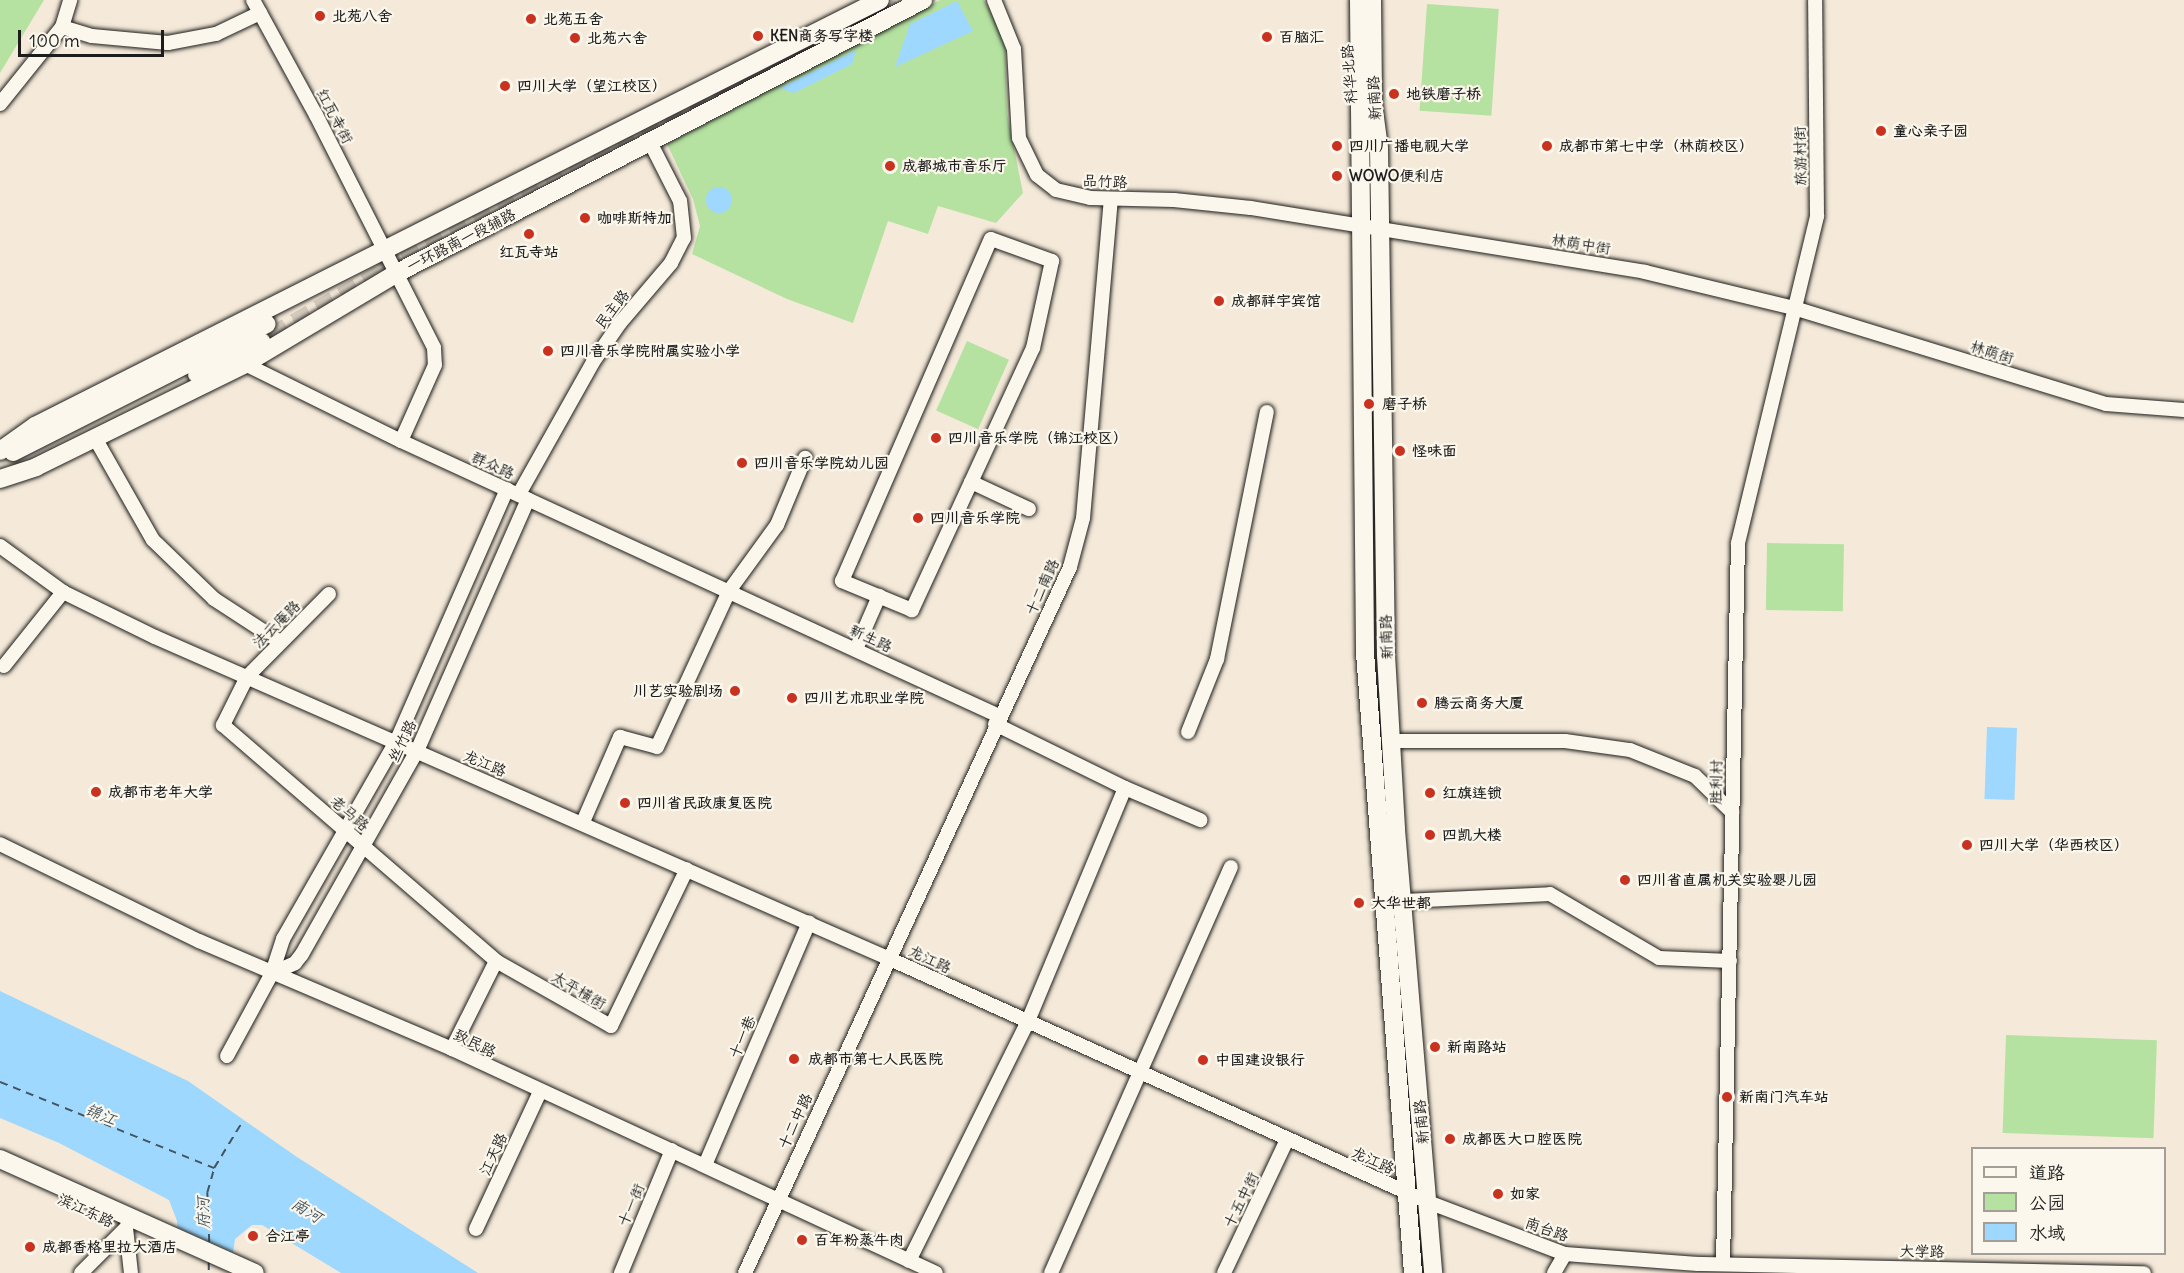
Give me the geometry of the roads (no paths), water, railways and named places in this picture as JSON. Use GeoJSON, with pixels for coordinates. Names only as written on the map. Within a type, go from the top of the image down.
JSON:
{"type":"FeatureCollection","features":[{"type":"Feature","properties":{"kind":"main road","name":"一环路南一段辅路"},"geometry":{"type":"LineString","coordinates":[[0,450],[35,426],[880,0]]}},
{"type":"Feature","properties":{"kind":"main road","name":"一环路南一段辅路"},"geometry":{"type":"LineString","coordinates":[[0,479],[36,467],[245,364],[397,273],[922,0]]}},
{"type":"Feature","properties":{"kind":"main road","name":"科华北路"},"geometry":{"type":"LineString","coordinates":[[1347,0],[1347,85],[1358,148]]}},
{"type":"Feature","properties":{"kind":"main road","name":"新南路"},"geometry":{"type":"LineString","coordinates":[[1359,0],[1358,148],[1365,653],[1413,1273]]}},
{"type":"Feature","properties":{"kind":"main road","name":"新南路"},"geometry":{"type":"LineString","coordinates":[[1372,0],[1373,104],[1378,148],[1386,655],[1433,1273]]}},
{"type":"Feature","properties":{"kind":"main road","name":"科华北路"},"geometry":{"type":"LineString","coordinates":[[1378,148],[1381,0]]}},
{"type":"Feature","properties":{"kind":"main road"},"geometry":{"type":"LineString","coordinates":[[0,458],[268,330],[0,474]]}},
{"type":"Feature","properties":{"kind":"main road","name":"滨江东路"},"geometry":{"type":"LineString","coordinates":[[0,1159],[172,1243]]}},
{"type":"Feature","properties":{"kind":"main road","name":"滨江东路"},"geometry":{"type":"LineString","coordinates":[[0,1169],[126,1228],[172,1243]]}},
{"type":"Feature","properties":{"kind":"main road"},"geometry":{"type":"LineString","coordinates":[[172,1243],[252,1272]]}},
{"type":"Feature","properties":{"kind":"main road"},"geometry":{"type":"LineString","coordinates":[[172,1243],[229,1273]]}},
{"type":"Feature","properties":{"kind":"street"},"geometry":{"type":"LineString","coordinates":[[0,104],[62,27],[70,0]]}},
{"type":"Feature","properties":{"kind":"street","name":"红瓦寺街"},"geometry":{"type":"LineString","coordinates":[[253,0],[386,249],[434,348],[435,365],[401,441]]}},
{"type":"Feature","properties":{"kind":"street","name":"品竹路"},"geometry":{"type":"LineString","coordinates":[[994,0],[1014,49],[1015,124],[1031,166],[1056,190],[1111,199],[1174,200],[1251,208],[1359,227]]}},
{"type":"Feature","properties":{"kind":"street","name":"旅游村街"},"geometry":{"type":"LineString","coordinates":[[1794,308],[1817,216],[1815,0]]}},
{"type":"Feature","properties":{"kind":"street"},"geometry":{"type":"LineString","coordinates":[[62,27],[92,36],[168,43],[216,34],[260,13]]}},
{"type":"Feature","properties":{"kind":"street","name":"民主路"},"geometry":{"type":"LineString","coordinates":[[518,494],[593,362],[620,323],[671,264],[684,238],[680,201],[650,142]]}},
{"type":"Feature","properties":{"kind":"street","name":"十二南路"},"geometry":{"type":"LineString","coordinates":[[890,959],[997,720],[1070,567],[1083,518],[1111,199]]}},
{"type":"Feature","properties":{"kind":"street","name":"林荫中街"},"geometry":{"type":"LineString","coordinates":[[1359,227],[1645,272],[1794,308]]}},
{"type":"Feature","properties":{"kind":"street"},"geometry":{"type":"LineString","coordinates":[[991,239],[1053,261],[1033,348],[971,482],[912,610],[842,581],[991,239]]}},
{"type":"Feature","properties":{"kind":"street","name":"林荫街"},"geometry":{"type":"LineString","coordinates":[[1794,308],[2106,404],[2184,410]]}},
{"type":"Feature","properties":{"kind":"street","name":"胜利村"},"geometry":{"type":"LineString","coordinates":[[1723,1264],[1738,543],[1794,308]]}},
{"type":"Feature","properties":{"kind":"street","name":"群众路"},"geometry":{"type":"LineString","coordinates":[[245,364],[401,441],[729,591]]}},
{"type":"Feature","properties":{"kind":"street"},"geometry":{"type":"LineString","coordinates":[[1188,732],[1217,659],[1267,412]]}},
{"type":"Feature","properties":{"kind":"street"},"geometry":{"type":"LineString","coordinates":[[95,438],[153,540],[214,599],[280,642]]}},
{"type":"Feature","properties":{"kind":"street"},"geometry":{"type":"LineString","coordinates":[[583,822],[620,737],[657,747],[729,591],[777,525],[805,458]]}},
{"type":"Feature","properties":{"kind":"street"},"geometry":{"type":"LineString","coordinates":[[971,482],[1029,509]]}},
{"type":"Feature","properties":{"kind":"street","name":"丝竹路"},"geometry":{"type":"LineString","coordinates":[[227,1056],[272,974],[283,939],[396,742],[518,494]]}},
{"type":"Feature","properties":{"kind":"street","name":"丝竹路"},"geometry":{"type":"LineString","coordinates":[[272,974],[295,963],[302,954],[417,751],[518,494]]}},
{"type":"Feature","properties":{"kind":"street"},"geometry":{"type":"LineString","coordinates":[[0,546],[63,592],[247,677],[417,751]]}},
{"type":"Feature","properties":{"kind":"street","name":"新生路"},"geometry":{"type":"LineString","coordinates":[[729,591],[856,649],[1125,788],[1200,820]]}},
{"type":"Feature","properties":{"kind":"street"},"geometry":{"type":"LineString","coordinates":[[4,666],[63,592]]}},
{"type":"Feature","properties":{"kind":"street","name":"法云庵路"},"geometry":{"type":"LineString","coordinates":[[247,677],[329,594]]}},
{"type":"Feature","properties":{"kind":"street"},"geometry":{"type":"LineString","coordinates":[[856,649],[879,596]]}},
{"type":"Feature","properties":{"kind":"street","name":"老马路"},"geometry":{"type":"LineString","coordinates":[[247,677],[223,725],[496,961]]}},
{"type":"Feature","properties":{"kind":"street"},"geometry":{"type":"LineString","coordinates":[[1392,741],[1564,741],[1630,750],[1695,776],[1732,812]]}},
{"type":"Feature","properties":{"kind":"street","name":"龙江路"},"geometry":{"type":"LineString","coordinates":[[417,751],[808,922],[1428,1202]]}},
{"type":"Feature","properties":{"kind":"street"},"geometry":{"type":"LineString","coordinates":[[909,1261],[1028,1022],[1125,788]]}},
{"type":"Feature","properties":{"kind":"street","name":"致民路"},"geometry":{"type":"LineString","coordinates":[[0,844],[272,974],[452,1049],[540,1092],[705,1165],[936,1273]]}},
{"type":"Feature","properties":{"kind":"street"},"geometry":{"type":"LineString","coordinates":[[1051,1273],[1231,867]]}},
{"type":"Feature","properties":{"kind":"street","name":"太平横街"},"geometry":{"type":"LineString","coordinates":[[496,961],[611,1026],[687,869]]}},
{"type":"Feature","properties":{"kind":"street"},"geometry":{"type":"LineString","coordinates":[[1404,901],[1550,894],[1659,958],[1730,961]]}},
{"type":"Feature","properties":{"kind":"street","name":"十一巷"},"geometry":{"type":"LineString","coordinates":[[705,1165],[808,922]]}},
{"type":"Feature","properties":{"kind":"street","name":"十二中路"},"geometry":{"type":"LineString","coordinates":[[745,1273],[776,1200],[890,959]]}},
{"type":"Feature","properties":{"kind":"street"},"geometry":{"type":"LineString","coordinates":[[452,1049],[496,961]]}},
{"type":"Feature","properties":{"kind":"street","name":"江天路"},"geometry":{"type":"LineString","coordinates":[[476,1229],[540,1092]]}},
{"type":"Feature","properties":{"kind":"street","name":"十五中街"},"geometry":{"type":"LineString","coordinates":[[1224,1273],[1287,1140]]}},
{"type":"Feature","properties":{"kind":"street","name":"十一街"},"geometry":{"type":"LineString","coordinates":[[621,1273],[672,1150]]}},
{"type":"Feature","properties":{"kind":"street","name":"南台路"},"geometry":{"type":"LineString","coordinates":[[1428,1202],[1565,1254],[1696,1269]]}},
{"type":"Feature","properties":{"kind":"street"},"geometry":{"type":"LineString","coordinates":[[81,1273],[126,1228]]}},
{"type":"Feature","properties":{"kind":"street"},"geometry":{"type":"LineString","coordinates":[[126,1228],[131,1273]]}},
{"type":"Feature","properties":{"kind":"street"},"geometry":{"type":"LineString","coordinates":[[1554,1273],[1565,1254]]}},
{"type":"Feature","properties":{"kind":"street","name":"大学路"},"geometry":{"type":"LineString","coordinates":[[1696,1269],[1723,1264],[1885,1270],[2144,1273]]}},
{"type":"Feature","properties":{"kind":"water"},"geometry":{"type":"Polygon","coordinates":[[[957,1],[973,31],[895,67],[910,24],[957,1]]]}},
{"type":"Feature","properties":{"kind":"water"},"geometry":{"type":"Polygon","coordinates":[[[856,50],[852,64],[794,93],[780,88],[856,50]]]}},
{"type":"Feature","properties":{"kind":"water"},"geometry":{"type":"Polygon","coordinates":[[[719,187],[728,191],[732,200],[728,209],[719,213],[710,209],[706,200],[710,191],[719,187]]]}},
{"type":"Feature","properties":{"kind":"water"},"geometry":{"type":"Polygon","coordinates":[[[1987,727],[2017,728],[2014,800],[1984,799],[1987,727]]]}},
{"type":"Feature","properties":{"kind":"water"},"geometry":{"type":"Polygon","coordinates":[[[0,991],[188,1081],[297,1157],[478,1273],[341,1273],[262,1225],[252,1225],[235,1239],[230,1273],[180,1273],[177,1221],[169,1200],[59,1143],[0,1118],[0,991]]]}},
{"type":"Feature","properties":{"kind":"tunnel"},"geometry":{"type":"LineString","coordinates":[[868,15],[895,0]]}},
{"type":"Feature","properties":{"kind":"tunnel"},"geometry":{"type":"LineString","coordinates":[[377,267],[742,80]]}},
{"type":"Feature","properties":{"kind":"tunnel"},"geometry":{"type":"LineString","coordinates":[[271,336],[392,267]]}},
{"type":"Feature","properties":{"kind":"place","name":"北苑八舍"},"geometry":{"type":"Point","coordinates":[320,16]}},
{"type":"Feature","properties":{"kind":"place","name":"北苑五舍"},"geometry":{"type":"Point","coordinates":[531,19]}},
{"type":"Feature","properties":{"kind":"place","name":"KEN商务写字楼"},"geometry":{"type":"Point","coordinates":[758,36]}},
{"type":"Feature","properties":{"kind":"place","name":"百脑汇"},"geometry":{"type":"Point","coordinates":[1267,37]}},
{"type":"Feature","properties":{"kind":"place","name":"北苑六舍"},"geometry":{"type":"Point","coordinates":[575,38]}},
{"type":"Feature","properties":{"kind":"place","name":"四川大学（望江校区）"},"geometry":{"type":"Point","coordinates":[505,86]}},
{"type":"Feature","properties":{"kind":"place","name":"地铁磨子桥"},"geometry":{"type":"Point","coordinates":[1394,94]}},
{"type":"Feature","properties":{"kind":"place","name":"童心亲子园"},"geometry":{"type":"Point","coordinates":[1881,131]}},
{"type":"Feature","properties":{"kind":"place","name":"四川广播电视大学"},"geometry":{"type":"Point","coordinates":[1337,146]}},
{"type":"Feature","properties":{"kind":"place","name":"成都市第七中学（林荫校区）"},"geometry":{"type":"Point","coordinates":[1547,146]}},
{"type":"Feature","properties":{"kind":"place","name":"成都城市音乐厅"},"geometry":{"type":"Point","coordinates":[890,166]}},
{"type":"Feature","properties":{"kind":"place","name":"WOWO便利店"},"geometry":{"type":"Point","coordinates":[1337,176]}},
{"type":"Feature","properties":{"kind":"place","name":"咖啡斯特加"},"geometry":{"type":"Point","coordinates":[585,218]}},
{"type":"Feature","properties":{"kind":"place","name":"红瓦寺站"},"geometry":{"type":"Point","coordinates":[529,234]}},
{"type":"Feature","properties":{"kind":"place","name":"成都祥宇宾馆"},"geometry":{"type":"Point","coordinates":[1219,301]}},
{"type":"Feature","properties":{"kind":"place","name":"四川音乐学院附属实验小学"},"geometry":{"type":"Point","coordinates":[548,351]}},
{"type":"Feature","properties":{"kind":"place","name":"磨子桥"},"geometry":{"type":"Point","coordinates":[1369,404]}},
{"type":"Feature","properties":{"kind":"place","name":"四川音乐学院（锦江校区）"},"geometry":{"type":"Point","coordinates":[936,438]}},
{"type":"Feature","properties":{"kind":"place","name":"怪味面"},"geometry":{"type":"Point","coordinates":[1400,451]}},
{"type":"Feature","properties":{"kind":"place","name":"四川音乐学院幼儿园"},"geometry":{"type":"Point","coordinates":[742,463]}},
{"type":"Feature","properties":{"kind":"place","name":"四川音乐学院"},"geometry":{"type":"Point","coordinates":[918,518]}},
{"type":"Feature","properties":{"kind":"place","name":"川艺实验剧场"},"geometry":{"type":"Point","coordinates":[735,691]}},
{"type":"Feature","properties":{"kind":"place","name":"四川艺术职业学院"},"geometry":{"type":"Point","coordinates":[792,698]}},
{"type":"Feature","properties":{"kind":"place","name":"腾云商务大厦"},"geometry":{"type":"Point","coordinates":[1422,703]}},
{"type":"Feature","properties":{"kind":"place","name":"成都市老年大学"},"geometry":{"type":"Point","coordinates":[96,792]}},
{"type":"Feature","properties":{"kind":"place","name":"红旗连锁"},"geometry":{"type":"Point","coordinates":[1430,793]}},
{"type":"Feature","properties":{"kind":"place","name":"四川省民政康复医院"},"geometry":{"type":"Point","coordinates":[625,803]}},
{"type":"Feature","properties":{"kind":"place","name":"四凯大楼"},"geometry":{"type":"Point","coordinates":[1430,835]}},
{"type":"Feature","properties":{"kind":"place","name":"四川大学（华西校区）"},"geometry":{"type":"Point","coordinates":[1967,845]}},
{"type":"Feature","properties":{"kind":"place","name":"四川省直属机关实验婴儿园"},"geometry":{"type":"Point","coordinates":[1625,880]}},
{"type":"Feature","properties":{"kind":"place","name":"大华世都"},"geometry":{"type":"Point","coordinates":[1359,903]}},
{"type":"Feature","properties":{"kind":"place","name":"新南路站"},"geometry":{"type":"Point","coordinates":[1435,1047]}},
{"type":"Feature","properties":{"kind":"place","name":"成都市第七人民医院"},"geometry":{"type":"Point","coordinates":[794,1059]}},
{"type":"Feature","properties":{"kind":"place","name":"中国建设银行"},"geometry":{"type":"Point","coordinates":[1203,1060]}},
{"type":"Feature","properties":{"kind":"place","name":"新南门汽车站"},"geometry":{"type":"Point","coordinates":[1727,1097]}},
{"type":"Feature","properties":{"kind":"place","name":"成都医大口腔医院"},"geometry":{"type":"Point","coordinates":[1450,1139]}},
{"type":"Feature","properties":{"kind":"place","name":"如家"},"geometry":{"type":"Point","coordinates":[1498,1194]}},
{"type":"Feature","properties":{"kind":"place","name":"合江亭"},"geometry":{"type":"Point","coordinates":[253,1236]}},
{"type":"Feature","properties":{"kind":"place","name":"百年粉蒸牛肉"},"geometry":{"type":"Point","coordinates":[802,1240]}},
{"type":"Feature","properties":{"kind":"place","name":"成都香格里拉大酒店"},"geometry":{"type":"Point","coordinates":[30,1247]}},
{"type":"Feature","properties":{"kind":"water label","name":"锦江"},"geometry":{"type":"Point","coordinates":[101,1114]}},
{"type":"Feature","properties":{"kind":"water label","name":"南河"},"geometry":{"type":"Point","coordinates":[307,1210]}},
{"type":"Feature","properties":{"kind":"water label","name":"府河"},"geometry":{"type":"Point","coordinates":[203,1213]}}]}
